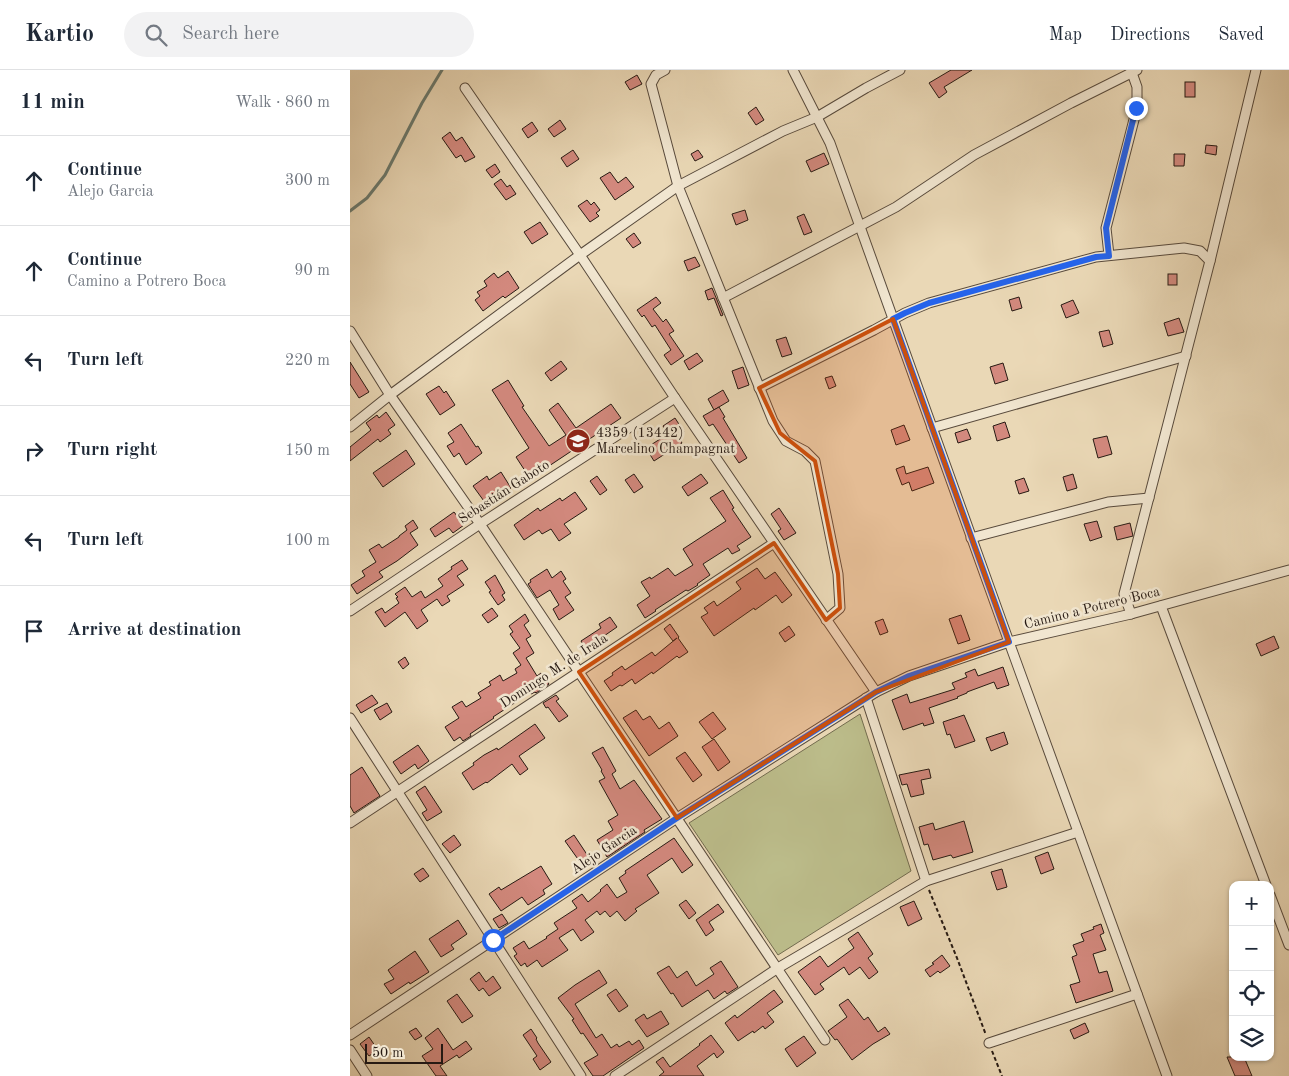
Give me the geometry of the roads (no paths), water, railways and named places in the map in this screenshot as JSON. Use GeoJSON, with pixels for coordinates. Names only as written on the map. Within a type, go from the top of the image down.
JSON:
{"type":"FeatureCollection","features":[{"type":"Feature","properties":{"kind":"street"},"geometry":{"type":"LineString","coordinates":[[665,70],[656,74],[651,84],[678,186],[772,421],[786,440],[805,452],[815,462],[838,574],[840,608],[826,620]]}},
{"type":"Feature","properties":{"kind":"street"},"geometry":{"type":"LineString","coordinates":[[793,70],[830,143],[971,538],[1167,1076]]}},
{"type":"Feature","properties":{"kind":"street"},"geometry":{"type":"LineString","coordinates":[[350,427],[390,395],[580,254],[678,186],[782,131],[818,117],[900,70]]}},
{"type":"Feature","properties":{"kind":"street"},"geometry":{"type":"LineString","coordinates":[[1131,614],[1124,594],[1210,261],[1256,70]]}},
{"type":"Feature","properties":{"kind":"street"},"geometry":{"type":"LineString","coordinates":[[723,298],[896,208],[974,156],[1133,71],[1137,87],[1136,108],[1106,228],[1109,256]]}},
{"type":"Feature","properties":{"kind":"street"},"geometry":{"type":"LineString","coordinates":[[465,88],[580,254],[675,398],[876,692]]}},
{"type":"Feature","properties":{"kind":"street"},"geometry":{"type":"LineString","coordinates":[[759,388],[905,313],[929,303],[1096,257],[1184,248],[1200,251],[1210,261]]}},
{"type":"Feature","properties":{"kind":"street"},"geometry":{"type":"LineString","coordinates":[[350,331],[390,395],[480,524],[825,1040]]}},
{"type":"Feature","properties":{"kind":"street"},"geometry":{"type":"LineString","coordinates":[[932,428],[1186,356]]}},
{"type":"Feature","properties":{"kind":"street","name":"Sebastián Gaboto"},"geometry":{"type":"LineString","coordinates":[[350,611],[480,524],[675,398]]}},
{"type":"Feature","properties":{"kind":"street"},"geometry":{"type":"LineString","coordinates":[[971,538],[1108,502],[1149,498]]}},
{"type":"Feature","properties":{"kind":"street","name":"Domingo M. de Irala"},"geometry":{"type":"LineString","coordinates":[[350,824],[774,543]]}},
{"type":"Feature","properties":{"kind":"street","name":"Camino a Potrero Boca"},"geometry":{"type":"LineString","coordinates":[[876,692],[909,676],[1009,642],[1131,614],[1289,570]]}},
{"type":"Feature","properties":{"kind":"street"},"geometry":{"type":"LineString","coordinates":[[1161,606],[1264,881]]}},
{"type":"Feature","properties":{"kind":"street","name":"Alejo Garcia"},"geometry":{"type":"LineString","coordinates":[[350,1035],[677,818],[876,692]]}},
{"type":"Feature","properties":{"kind":"street"},"geometry":{"type":"LineString","coordinates":[[866,698],[926,881]]}},
{"type":"Feature","properties":{"kind":"street"},"geometry":{"type":"LineString","coordinates":[[350,718],[581,1076]]}},
{"type":"Feature","properties":{"kind":"street"},"geometry":{"type":"LineString","coordinates":[[615,1076],[778,968],[926,881],[1078,832]]}},
{"type":"Feature","properties":{"kind":"street"},"geometry":{"type":"LineString","coordinates":[[1274,906],[1289,945]]}},
{"type":"Feature","properties":{"kind":"street"},"geometry":{"type":"LineString","coordinates":[[989,1043],[1137,994]]}},
{"type":"Feature","properties":{"kind":"street"},"geometry":{"type":"LineString","coordinates":[[350,1050],[367,1076]]}},
{"type":"Feature","properties":{"kind":"waterway"},"geometry":{"type":"LineString","coordinates":[[350,211],[367,198],[385,175],[422,103],[442,70]]}},
{"type":"Feature","properties":{"kind":"place","name":"4359 (13442) Marcelino Champagnat"},"geometry":{"type":"Point","coordinates":[578,441]}}]}
